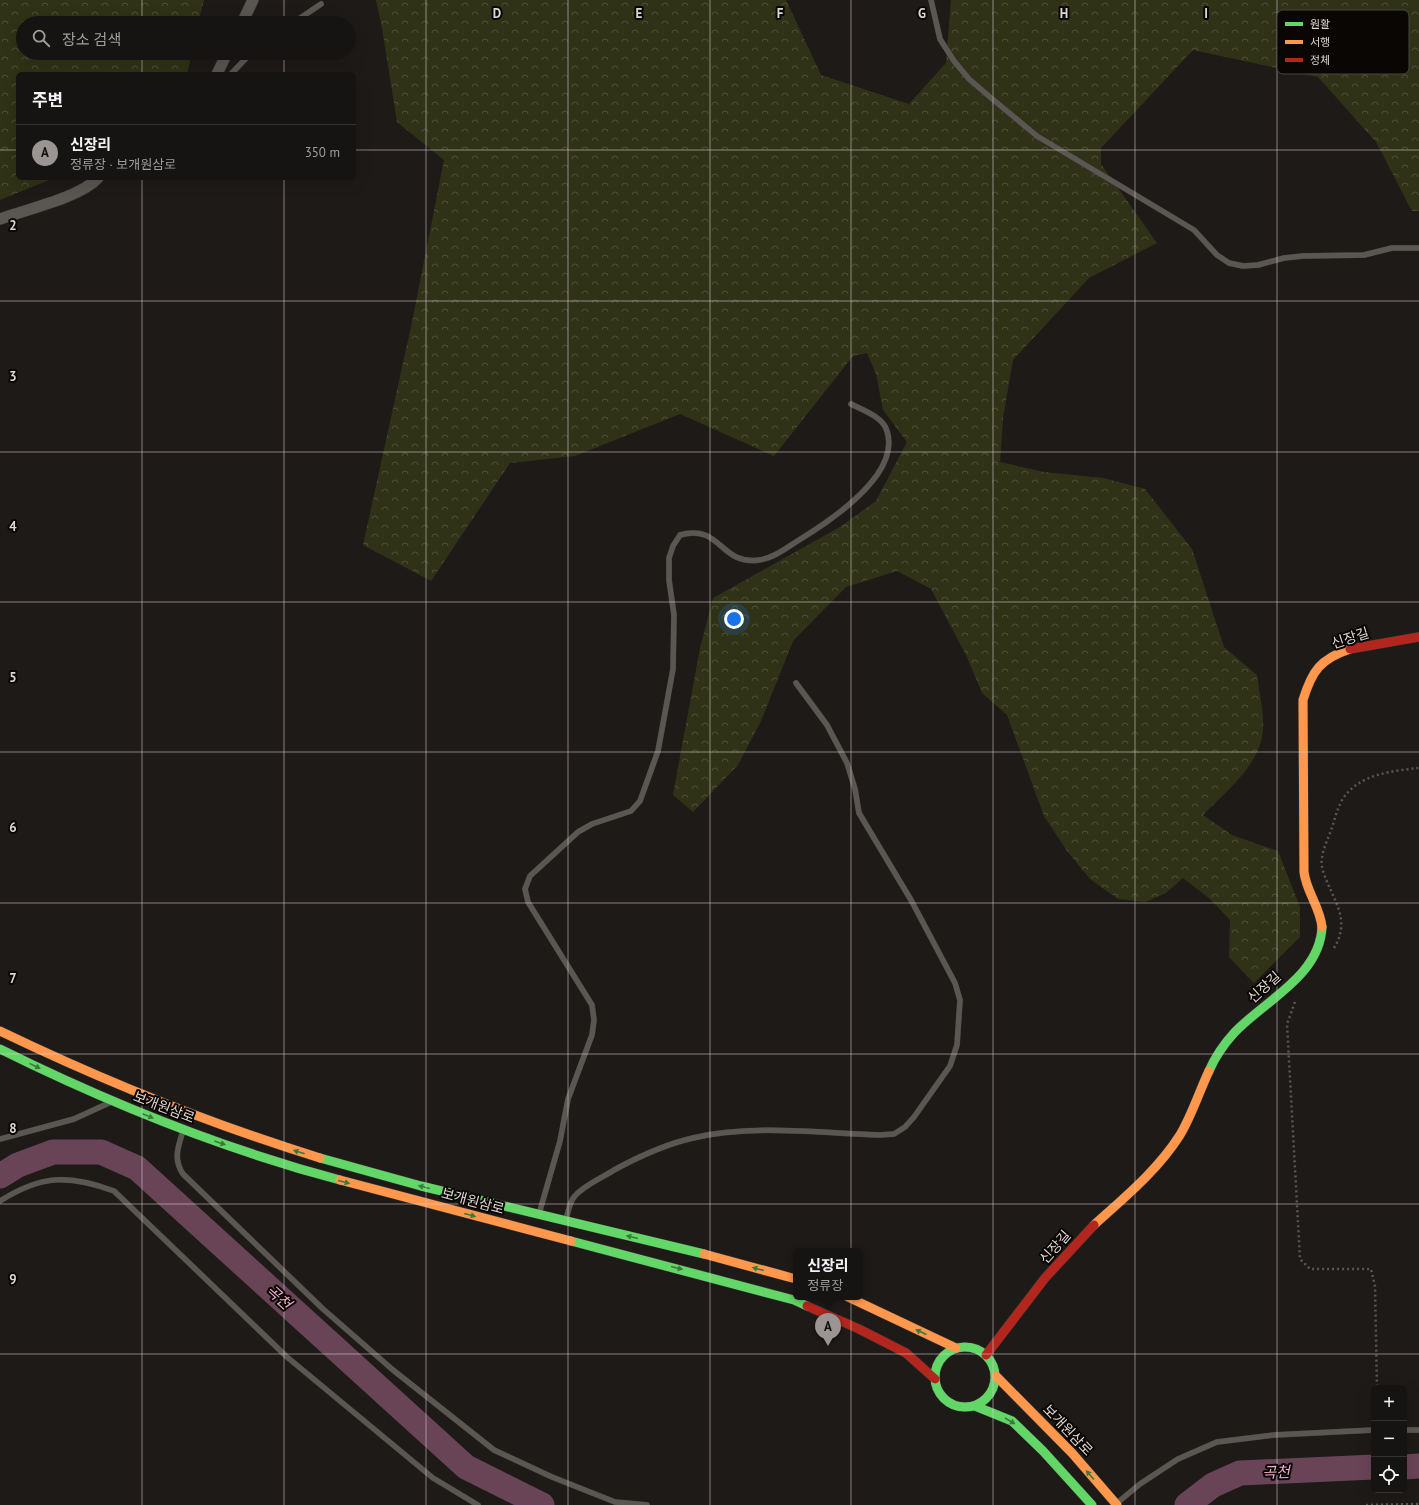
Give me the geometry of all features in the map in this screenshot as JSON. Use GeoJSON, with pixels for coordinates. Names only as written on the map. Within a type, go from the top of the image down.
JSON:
{"type":"FeatureCollection","features":[{"type":"Feature","properties":{"kind":"main road","name":"신장길"},"geometry":{"type":"LineString","coordinates":[[986,1355],[1060,1260],[1082,1236],[1160,1163],[1174,1144],[1187,1122],[1213,1061],[1224,1045],[1240,1026],[1277,997],[1310,962],[1319,946],[1322,930],[1321,912],[1305,878],[1303,860],[1303,700],[1309,681],[1319,666],[1337,654],[1359,647],[1419,636]]}},
{"type":"Feature","properties":{"kind":"main road","name":"보개원삼로"},"geometry":{"type":"LineString","coordinates":[[0,1031],[72,1065],[181,1111],[336,1164],[414,1185],[566,1220],[793,1278]]}},
{"type":"Feature","properties":{"kind":"main road","name":"보개원삼로"},"geometry":{"type":"LineString","coordinates":[[0,1049],[112,1102],[184,1130],[322,1176],[793,1300]]}},
{"type":"Feature","properties":{"kind":"main road","name":"보개원삼로"},"geometry":{"type":"LineString","coordinates":[[794,1300],[859,1329],[906,1353],[935,1379],[938,1390],[945,1400],[959,1407],[975,1406],[1012,1421],[1043,1451],[1092,1505]]}},
{"type":"Feature","properties":{"kind":"main road"},"geometry":{"type":"LineString","coordinates":[[854,1300],[956,1348],[972,1347],[986,1355]]}},
{"type":"Feature","properties":{"kind":"main road"},"geometry":{"type":"LineString","coordinates":[[935,1379],[938,1363],[943,1357],[956,1348]]}},
{"type":"Feature","properties":{"kind":"main road","name":"보개원삼로"},"geometry":{"type":"LineString","coordinates":[[986,1355],[991,1361],[996,1376],[1072,1453],[1116,1505]]}},
{"type":"Feature","properties":{"kind":"main road"},"geometry":{"type":"LineString","coordinates":[[975,1406],[988,1398],[992,1391],[996,1376]]}},
{"type":"Feature","properties":{"kind":"street"},"geometry":{"type":"LineString","coordinates":[[245,16],[253,0]]}},
{"type":"Feature","properties":{"kind":"street"},"geometry":{"type":"LineString","coordinates":[[218,72],[224,60]]}},
{"type":"Feature","properties":{"kind":"street"},"geometry":{"type":"LineString","coordinates":[[0,219],[69,195],[92,184],[96,180]]}},
{"type":"Feature","properties":{"kind":"lane"},"geometry":{"type":"LineString","coordinates":[[931,0],[940,39],[954,61],[969,79],[990,98],[1037,136],[1194,230],[1217,255],[1229,263],[1242,266],[1258,265],[1284,258],[1303,256],[1364,255],[1392,248],[1419,248]]}},
{"type":"Feature","properties":{"kind":"lane"},"geometry":{"type":"LineString","coordinates":[[303,16],[321,4]]}},
{"type":"Feature","properties":{"kind":"lane"},"geometry":{"type":"LineString","coordinates":[[233,72],[242,60]]}},
{"type":"Feature","properties":{"kind":"lane"},"geometry":{"type":"LineString","coordinates":[[538,1214],[560,1141],[568,1099],[592,1035],[594,1020],[592,1005],[528,902],[525,889],[530,876],[578,832],[592,824],[631,811],[640,802],[658,751],[673,669],[674,615],[669,580],[669,558],[672,546],[680,535],[693,531],[708,535],[734,557],[745,560],[758,560],[771,557],[826,523],[866,489],[883,464],[889,442],[886,429],[875,416],[851,404]]}},
{"type":"Feature","properties":{"kind":"lane"},"geometry":{"type":"LineString","coordinates":[[566,1220],[574,1197],[593,1183],[622,1166],[655,1151],[692,1138],[716,1134],[762,1131],[880,1135],[894,1134],[905,1127],[914,1117],[950,1066],[957,1045],[960,1000],[955,983],[911,900],[859,813],[855,789],[847,763],[827,725],[796,683]]}},
{"type":"Feature","properties":{"kind":"lane"},"geometry":{"type":"LineString","coordinates":[[0,1139],[74,1119],[112,1102]]}},
{"type":"Feature","properties":{"kind":"lane"},"geometry":{"type":"LineString","coordinates":[[184,1130],[176,1158],[178,1166],[183,1174],[323,1309],[419,1391],[494,1450],[615,1502],[647,1505]]}},
{"type":"Feature","properties":{"kind":"lane"},"geometry":{"type":"LineString","coordinates":[[0,1201],[34,1183],[54,1180],[76,1180],[95,1184],[114,1191],[287,1357],[433,1478],[478,1505]]}},
{"type":"Feature","properties":{"kind":"lane"},"geometry":{"type":"LineString","coordinates":[[1116,1505],[1140,1484],[1178,1459],[1217,1442],[1274,1435],[1371,1430]]}},
{"type":"Feature","properties":{"kind":"lane"},"geometry":{"type":"LineString","coordinates":[[1407,1430],[1419,1430]]}},
{"type":"Feature","properties":{"kind":"path"},"geometry":{"type":"LineString","coordinates":[[1334,950],[1341,938],[1341,919],[1334,893],[1323,871],[1321,856],[1342,801],[1357,785],[1380,773],[1419,768]]}},
{"type":"Feature","properties":{"kind":"path"},"geometry":{"type":"LineString","coordinates":[[1299,997],[1293,1003],[1287,1024],[1300,1259],[1310,1269],[1371,1269],[1375,1286],[1377,1385]]}},
{"type":"Feature","properties":{"kind":"path"},"geometry":{"type":"LineString","coordinates":[[1366,1505],[1419,1504]]}},
{"type":"Feature","properties":{"kind":"green space"},"geometry":{"type":"Polygon","coordinates":[[[0,0],[204,0],[200,16],[16,16],[16,60],[190,60],[187,72],[16,72],[16,180],[49,180],[0,200],[0,0]]]}},
{"type":"Feature","properties":{"kind":"green space"},"geometry":{"type":"Polygon","coordinates":[[[376,0],[786,0],[821,75],[909,104],[946,63],[951,0],[1419,0],[1419,211],[1412,211],[1376,142],[1318,77],[1304,74],[1409,74],[1409,10],[1277,10],[1277,68],[1193,50],[1101,148],[1101,164],[1157,243],[1089,278],[1013,360],[1003,418],[1000,462],[1044,472],[1103,478],[1145,489],[1192,549],[1224,647],[1257,675],[1263,722],[1261,741],[1250,765],[1232,786],[1203,815],[1232,835],[1278,851],[1300,907],[1300,937],[1254,983],[1229,957],[1230,920],[1210,899],[1183,878],[1166,893],[1145,902],[1118,899],[1090,879],[1067,851],[1044,816],[1007,715],[982,693],[967,657],[931,589],[897,571],[846,587],[793,641],[761,721],[738,765],[693,812],[673,795],[700,648],[713,598],[840,527],[876,501],[907,442],[883,410],[876,374],[867,353],[853,356],[774,456],[680,414],[575,456],[510,463],[431,581],[363,545],[412,322],[444,160],[397,122],[376,0]]]}},
{"type":"Feature","properties":{"kind":"waterway","name":"곡천"},"geometry":{"type":"LineString","coordinates":[[0,1176],[18,1165],[53,1152],[101,1152],[137,1168],[466,1467],[542,1505]]}},
{"type":"Feature","properties":{"kind":"waterway","name":"곡천"},"geometry":{"type":"LineString","coordinates":[[1407,1467],[1419,1466]]}},
{"type":"Feature","properties":{"kind":"waterway","name":"곡천"},"geometry":{"type":"LineString","coordinates":[[1187,1505],[1213,1485],[1240,1473],[1371,1467]]}},
{"type":"Feature","properties":{"kind":"traffic: fast"},"geometry":{"type":"LineString","coordinates":[[1209,1071],[1220,1051],[1234,1033],[1301,974],[1312,960],[1319,944],[1322,927]]}},
{"type":"Feature","properties":{"kind":"traffic: fast"},"geometry":{"type":"LineString","coordinates":[[0,1049],[83,1088],[167,1123],[253,1154],[340,1180]]}},
{"type":"Feature","properties":{"kind":"traffic: fast"},"geometry":{"type":"LineString","coordinates":[[320,1158],[421,1186],[704,1254]]}},
{"type":"Feature","properties":{"kind":"traffic: fast"},"geometry":{"type":"LineString","coordinates":[[571,1241],[793,1300]]}},
{"type":"Feature","properties":{"kind":"traffic: fast"},"geometry":{"type":"LineString","coordinates":[[794,1300],[807,1306]]}},
{"type":"Feature","properties":{"kind":"traffic: fast"},"geometry":{"type":"LineString","coordinates":[[959,1347],[971,1347],[982,1352],[990,1360],[995,1371],[995,1377],[993,1389],[982,1402],[971,1407],[959,1407],[948,1402],[940,1394],[935,1383],[935,1371],[940,1360],[948,1352],[959,1347]]}},
{"type":"Feature","properties":{"kind":"traffic: fast"},"geometry":{"type":"LineString","coordinates":[[975,1406],[1012,1421],[1043,1451],[1092,1505]]}},
{"type":"Feature","properties":{"kind":"traffic: slow"},"geometry":{"type":"LineString","coordinates":[[1322,927],[1319,913],[1307,886],[1304,872],[1303,700],[1310,681],[1319,667],[1331,657],[1350,649]]}},
{"type":"Feature","properties":{"kind":"traffic: slow"},"geometry":{"type":"LineString","coordinates":[[0,1031],[78,1067],[198,1116],[320,1158]]}},
{"type":"Feature","properties":{"kind":"traffic: slow"},"geometry":{"type":"LineString","coordinates":[[1094,1225],[1129,1194],[1151,1172],[1171,1148],[1188,1120],[1209,1071]]}},
{"type":"Feature","properties":{"kind":"traffic: slow"},"geometry":{"type":"LineString","coordinates":[[340,1180],[571,1241]]}},
{"type":"Feature","properties":{"kind":"traffic: slow"},"geometry":{"type":"LineString","coordinates":[[704,1254],[793,1278]]}},
{"type":"Feature","properties":{"kind":"traffic: slow"},"geometry":{"type":"LineString","coordinates":[[854,1300],[956,1348]]}},
{"type":"Feature","properties":{"kind":"traffic: slow"},"geometry":{"type":"LineString","coordinates":[[996,1376],[1072,1453],[1117,1505]]}},
{"type":"Feature","properties":{"kind":"traffic: jam"},"geometry":{"type":"LineString","coordinates":[[1350,649],[1419,637]]}},
{"type":"Feature","properties":{"kind":"traffic: jam"},"geometry":{"type":"LineString","coordinates":[[986,1355],[1045,1278],[1094,1225]]}},
{"type":"Feature","properties":{"kind":"traffic: jam"},"geometry":{"type":"LineString","coordinates":[[807,1306],[859,1329],[906,1353],[935,1379]]}},
{"type":"Feature","properties":{"kind":"place","name":"신장리"},"geometry":{"type":"Point","coordinates":[828,1346]}}]}
